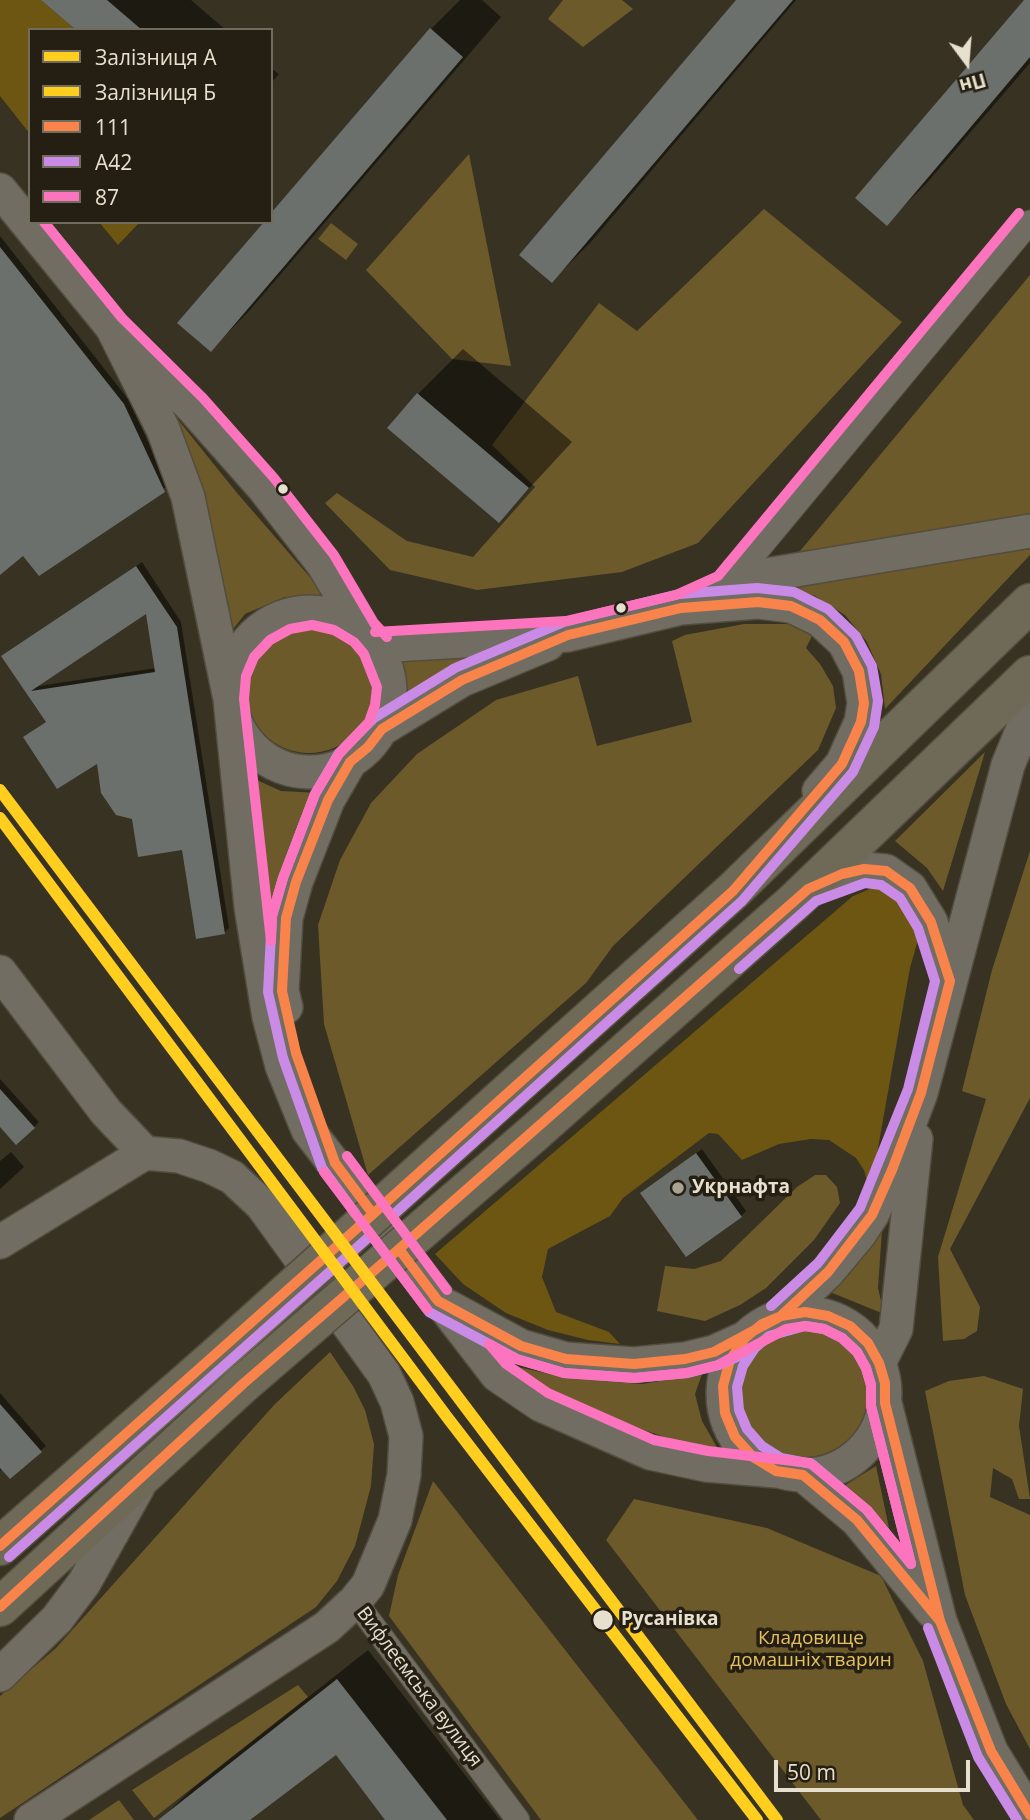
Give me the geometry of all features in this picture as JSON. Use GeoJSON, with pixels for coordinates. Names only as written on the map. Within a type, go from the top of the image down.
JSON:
{"type":"FeatureCollection","features":[{"type":"Feature","properties":{"kind":"highway"},"geometry":{"type":"LineString","coordinates":[[0,1546],[218,1355],[733,891],[1030,603]]}},
{"type":"Feature","properties":{"kind":"highway"},"geometry":{"type":"LineString","coordinates":[[0,1607],[244,1383],[534,1133],[808,889],[1030,675]]}},
{"type":"Feature","properties":{"kind":"main road"},"geometry":{"type":"LineString","coordinates":[[0,190],[112,327],[193,408],[262,487],[323,564],[370,638],[386,665],[391,687],[389,708],[382,729],[368,747],[350,762],[325,771],[298,772],[273,763],[252,747],[237,725],[188,497],[163,429],[112,327]]}},
{"type":"Feature","properties":{"kind":"main road"},"geometry":{"type":"LineString","coordinates":[[681,608],[754,577],[1030,531]]}},
{"type":"Feature","properties":{"kind":"main road"},"geometry":{"type":"LineString","coordinates":[[382,729],[462,680],[568,635],[681,608],[758,602],[791,606],[820,620],[844,642],[859,671],[864,703],[861,722],[842,764],[733,891]]}},
{"type":"Feature","properties":{"kind":"main road"},"geometry":{"type":"LineString","coordinates":[[568,635],[370,638],[340,617],[312,611],[285,616],[261,628],[242,649],[232,673],[230,699],[251,907],[269,1017],[282,1066],[309,1130],[438,1301],[497,1375],[541,1405],[650,1452],[706,1465],[789,1473],[827,1472],[849,1462],[866,1446],[879,1426],[885,1403]]}},
{"type":"Feature","properties":{"kind":"main road"},"geometry":{"type":"LineString","coordinates":[[781,1316],[828,1272],[872,1215],[921,1093],[1008,765],[1030,711]]}},
{"type":"Feature","properties":{"kind":"main road"},"geometry":{"type":"LineString","coordinates":[[335,1163],[296,1053],[282,991],[286,918],[296,881],[328,800],[350,762]]}},
{"type":"Feature","properties":{"kind":"main road"},"geometry":{"type":"LineString","coordinates":[[808,889],[842,874],[864,869],[886,871],[911,888],[931,922],[950,981]]}},
{"type":"Feature","properties":{"kind":"main road"},"geometry":{"type":"LineString","coordinates":[[0,972],[106,1112],[145,1153],[0,1242]]}},
{"type":"Feature","properties":{"kind":"main road"},"geometry":{"type":"LineString","coordinates":[[879,1363],[896,1329],[921,1093]]}},
{"type":"Feature","properties":{"kind":"main road","name":"Вифлеємська вулиця"},"geometry":{"type":"LineString","coordinates":[[145,1153],[179,1156],[209,1166],[232,1177],[254,1196],[368,1349],[397,1402],[405,1436],[404,1475],[395,1520],[379,1562],[355,1601]]}},
{"type":"Feature","properties":{"kind":"main road"},"geometry":{"type":"LineString","coordinates":[[438,1301],[521,1346],[566,1359],[634,1364],[714,1353],[745,1338],[762,1324],[781,1316],[817,1314],[850,1326],[867,1343],[879,1363],[885,1382],[885,1403],[940,1621],[991,1751],[1030,1815]]}},
{"type":"Feature","properties":{"kind":"main road"},"geometry":{"type":"LineString","coordinates":[[745,1338],[730,1360],[723,1386],[725,1413],[735,1437],[753,1457],[789,1473],[857,1520],[940,1621]]}},
{"type":"Feature","properties":{"kind":"main road"},"geometry":{"type":"LineString","coordinates":[[0,1675],[57,1619],[84,1584],[140,1481]]}},
{"type":"Feature","properties":{"kind":"main road"},"geometry":{"type":"LineString","coordinates":[[31,1820],[327,1627],[355,1601]]}},
{"type":"Feature","properties":{"kind":"street"},"geometry":{"type":"LineString","coordinates":[[727,587],[1030,222]]}},
{"type":"Feature","properties":{"kind":"street","name":"Вифлеємська вулиця"},"geometry":{"type":"LineString","coordinates":[[355,1601],[518,1820]]}},
{"type":"Feature","properties":{"kind":"green space"},"geometry":{"type":"Polygon","coordinates":[[[563,0],[622,0],[633,9],[583,47],[548,19],[563,0]]]}},
{"type":"Feature","properties":{"kind":"green space"},"geometry":{"type":"Polygon","coordinates":[[[469,154],[511,366],[452,359],[366,270],[469,154]]]}},
{"type":"Feature","properties":{"kind":"green space"},"geometry":{"type":"Polygon","coordinates":[[[764,209],[902,322],[698,543],[622,572],[477,590],[390,570],[325,503],[337,493],[407,541],[473,557],[535,487],[492,445],[599,303],[637,331],[764,209]]]}},
{"type":"Feature","properties":{"kind":"green space"},"geometry":{"type":"Polygon","coordinates":[[[331,223],[358,244],[346,260],[318,239],[331,223]]]}},
{"type":"Feature","properties":{"kind":"green space"},"geometry":{"type":"Polygon","coordinates":[[[1030,275],[1030,516],[795,557],[1030,275]]]}},
{"type":"Feature","properties":{"kind":"green space"},"geometry":{"type":"Polygon","coordinates":[[[159,396],[237,493],[328,598],[285,597],[245,614],[226,638],[159,396]]]}},
{"type":"Feature","properties":{"kind":"green space"},"geometry":{"type":"Polygon","coordinates":[[[1030,549],[1030,555],[885,709],[881,674],[867,642],[845,615],[815,596],[782,585],[1030,549]]]}},
{"type":"Feature","properties":{"kind":"green space"},"geometry":{"type":"Polygon","coordinates":[[[744,624],[789,624],[814,632],[806,648],[820,664],[833,686],[836,708],[818,750],[613,946],[586,983],[368,1175],[324,1024],[318,925],[340,860],[371,803],[417,754],[496,700],[578,676],[597,746],[692,722],[672,641],[685,635],[744,624]]]}},
{"type":"Feature","properties":{"kind":"green space"},"geometry":{"type":"Polygon","coordinates":[[[309,627],[333,632],[353,646],[367,666],[372,690],[367,714],[353,734],[333,748],[309,753],[285,748],[265,734],[251,714],[246,690],[251,666],[265,646],[285,632],[309,627]]]}},
{"type":"Feature","properties":{"kind":"green space"},"geometry":{"type":"Polygon","coordinates":[[[395,650],[491,653],[407,696],[405,669],[395,650]]]}},
{"type":"Feature","properties":{"kind":"green space"},"geometry":{"type":"Polygon","coordinates":[[[985,752],[943,891],[927,868],[895,841],[985,752]]]}},
{"type":"Feature","properties":{"kind":"green space"},"geometry":{"type":"Polygon","coordinates":[[[248,776],[281,791],[320,793],[291,846],[268,926],[248,776]]]}},
{"type":"Feature","properties":{"kind":"green space"},"geometry":{"type":"Polygon","coordinates":[[[1030,851],[1030,1098],[950,1249],[980,1307],[977,1331],[964,1339],[943,1341],[938,1257],[986,1099],[962,1091],[992,970],[1030,851]]]}},
{"type":"Feature","properties":{"kind":"green space"},"geometry":{"type":"Polygon","coordinates":[[[815,1175],[826,1175],[837,1187],[840,1203],[814,1240],[766,1288],[740,1305],[705,1321],[657,1311],[665,1266],[694,1269],[721,1261],[797,1187],[815,1175]]]}},
{"type":"Feature","properties":{"kind":"green space"},"geometry":{"type":"Polygon","coordinates":[[[882,1230],[878,1288],[884,1314],[830,1292],[855,1266],[882,1230]]]}},
{"type":"Feature","properties":{"kind":"green space"},"geometry":{"type":"Polygon","coordinates":[[[804,1329],[828,1334],[849,1348],[863,1369],[868,1393],[863,1417],[849,1438],[828,1452],[804,1457],[780,1452],[759,1438],[745,1417],[740,1393],[745,1369],[759,1348],[780,1334],[804,1329]]]}},
{"type":"Feature","properties":{"kind":"green space"},"geometry":{"type":"Polygon","coordinates":[[[330,1352],[353,1386],[365,1410],[374,1444],[371,1486],[355,1546],[337,1581],[316,1607],[0,1818],[0,1696],[56,1648],[275,1404],[330,1352]]]}},
{"type":"Feature","properties":{"kind":"green space"},"geometry":{"type":"Polygon","coordinates":[[[518,1367],[567,1378],[642,1384],[702,1374],[695,1394],[702,1421],[718,1449],[679,1442],[603,1416],[552,1391],[518,1367]]]}},
{"type":"Feature","properties":{"kind":"green space"},"geometry":{"type":"Polygon","coordinates":[[[984,1376],[1023,1389],[1019,1426],[1030,1499],[1019,1499],[1012,1479],[993,1468],[990,1497],[1030,1515],[1030,1749],[1006,1704],[965,1595],[925,1391],[949,1381],[984,1376]]]}},
{"type":"Feature","properties":{"kind":"green space"},"geometry":{"type":"Polygon","coordinates":[[[876,1466],[889,1528],[844,1486],[876,1466]]]}},
{"type":"Feature","properties":{"kind":"green space"},"geometry":{"type":"Polygon","coordinates":[[[433,1481],[698,1820],[541,1820],[389,1616],[398,1575],[433,1481]]]}},
{"type":"Feature","properties":{"kind":"green space","name":"Кладовище домашніх тварин"},"geometry":{"type":"Polygon","coordinates":[[[634,1499],[767,1528],[881,1576],[923,1661],[963,1805],[974,1820],[821,1820],[606,1540],[634,1499]]]}},
{"type":"Feature","properties":{"kind":"green space"},"geometry":{"type":"Polygon","coordinates":[[[298,1685],[308,1697],[154,1818],[132,1790],[298,1685]]]}},
{"type":"Feature","properties":{"kind":"green space"},"geometry":{"type":"Polygon","coordinates":[[[119,1800],[134,1820],[89,1820],[119,1800]]]}},
{"type":"Feature","properties":{"kind":"shaded area"},"geometry":{"type":"Polygon","coordinates":[[[0,0],[41,0],[74,28],[28,28],[28,131],[0,96],[0,0]]]}},
{"type":"Feature","properties":{"kind":"shaded area"},"geometry":{"type":"Polygon","coordinates":[[[101,224],[138,224],[118,245],[101,224]]]}},
{"type":"Feature","properties":{"kind":"shaded area"},"geometry":{"type":"Polygon","coordinates":[[[877,886],[897,889],[911,907],[918,940],[910,968],[870,1193],[864,1170],[856,1158],[829,1140],[811,1139],[779,1144],[742,1160],[718,1134],[709,1133],[623,1198],[610,1216],[548,1249],[542,1277],[556,1312],[609,1332],[620,1344],[588,1340],[548,1330],[506,1313],[463,1284],[435,1254],[853,896],[877,886]]]}},
{"type":"Feature","properties":{"kind":"building"},"geometry":{"type":"Polygon","coordinates":[[[41,0],[107,0],[140,28],[74,28],[41,0]]]}},
{"type":"Feature","properties":{"kind":"building"},"geometry":{"type":"Polygon","coordinates":[[[736,0],[793,0],[552,283],[519,255],[736,0]]]}},
{"type":"Feature","properties":{"kind":"building"},"geometry":{"type":"Polygon","coordinates":[[[1024,0],[1030,0],[1030,57],[887,226],[855,198],[1024,0]]]}},
{"type":"Feature","properties":{"kind":"building"},"geometry":{"type":"Polygon","coordinates":[[[430,28],[463,57],[211,352],[177,323],[262,224],[273,224],[273,211],[430,28]]]}},
{"type":"Feature","properties":{"kind":"building"},"geometry":{"type":"Polygon","coordinates":[[[0,247],[124,404],[165,492],[39,576],[23,556],[0,575],[0,247]]]}},
{"type":"Feature","properties":{"kind":"building"},"geometry":{"type":"Polygon","coordinates":[[[417,393],[529,488],[499,523],[387,428],[417,393]]]}},
{"type":"Feature","properties":{"kind":"building"},"geometry":{"type":"Polygon","coordinates":[[[136,566],[177,627],[225,934],[196,939],[182,850],[138,857],[132,819],[116,815],[101,793],[97,764],[57,789],[23,737],[46,722],[1,656],[136,566]],[[146,614],[31,691],[155,672],[146,614]]]}},
{"type":"Feature","properties":{"kind":"building"},"geometry":{"type":"Polygon","coordinates":[[[0,1089],[35,1128],[16,1145],[0,1127],[0,1089]]]}},
{"type":"Feature","properties":{"kind":"building"},"geometry":{"type":"Polygon","coordinates":[[[696,1153],[742,1217],[686,1257],[640,1193],[696,1153]]]}},
{"type":"Feature","properties":{"kind":"building"},"geometry":{"type":"Polygon","coordinates":[[[0,1404],[42,1452],[10,1479],[0,1468],[0,1404]]]}},
{"type":"Feature","properties":{"kind":"building"},"geometry":{"type":"Polygon","coordinates":[[[337,1679],[447,1820],[385,1820],[336,1755],[250,1820],[158,1820],[337,1679]]]}},
{"type":"Feature","properties":{"kind":"rail line","name":"A"},"geometry":{"type":"LineString","coordinates":[[0,790],[777,1820]]}},
{"type":"Feature","properties":{"kind":"rail line","name":"Б"},"geometry":{"type":"LineString","coordinates":[[0,818],[447,1417],[757,1820]]}},
{"type":"Feature","properties":{"kind":"transit line","name":"87"},"geometry":{"type":"LineString","coordinates":[[375,632],[566,621],[676,595],[718,576],[1019,213]]}},
{"type":"Feature","properties":{"kind":"transit line","name":"87"},"geometry":{"type":"LineString","coordinates":[[46,224],[122,318],[203,398],[274,478],[334,555],[374,623],[387,637]]}},
{"type":"Feature","properties":{"kind":"transit line","name":"А42"},"geometry":{"type":"LineString","coordinates":[[355,1213],[322,1168],[283,1058],[268,992],[272,916],[283,878],[315,794],[339,753],[374,718],[455,668],[564,622],[679,594],[757,588],[794,592],[828,609],[856,636],[872,666],[878,701],[874,727],[853,772],[742,901],[392,1216]]}},
{"type":"Feature","properties":{"kind":"transit line","name":"111"},"geometry":{"type":"LineString","coordinates":[[758,602],[791,606],[820,620],[844,642],[859,671],[864,703],[861,722],[842,764],[733,891],[373,1214],[335,1163],[296,1053],[282,991],[286,918],[296,882],[328,800],[350,762],[368,747],[382,729],[462,680],[568,635],[681,608],[758,602]]}},
{"type":"Feature","properties":{"kind":"transit line","name":"87"},"geometry":{"type":"LineString","coordinates":[[312,625],[334,630],[354,642],[364,654],[377,687],[375,705],[369,722],[339,754],[315,794],[283,878],[272,916],[271,941],[244,699],[246,676],[254,657],[270,640],[290,629],[312,625]]}},
{"type":"Feature","properties":{"kind":"transit line","name":"111"},"geometry":{"type":"LineString","coordinates":[[864,869],[886,871],[910,888],[931,922],[950,981],[921,1093],[892,1170],[872,1215],[828,1272],[781,1316],[714,1352],[685,1359],[634,1364],[566,1359],[521,1346],[438,1301],[399,1249],[808,889],[842,874],[864,869]]}},
{"type":"Feature","properties":{"kind":"transit line","name":"А42"},"geometry":{"type":"LineString","coordinates":[[739,969],[816,901],[865,883],[881,885],[900,898],[918,928],[935,981],[908,1089],[860,1208],[818,1263],[771,1306]]}},
{"type":"Feature","properties":{"kind":"transit line","name":"87"},"geometry":{"type":"LineString","coordinates":[[347,1156],[447,1290]]}},
{"type":"Feature","properties":{"kind":"transit line","name":"87"},"geometry":{"type":"LineString","coordinates":[[324,1172],[427,1309]]}},
{"type":"Feature","properties":{"kind":"transit line","name":"111"},"geometry":{"type":"LineString","coordinates":[[0,1546],[373,1214]]}},
{"type":"Feature","properties":{"kind":"transit line","name":"А42"},"geometry":{"type":"LineString","coordinates":[[9,1557],[371,1235],[429,1312],[517,1359],[564,1373],[634,1378],[688,1373],[719,1365],[751,1351]]}},
{"type":"Feature","properties":{"kind":"transit line","name":"111"},"geometry":{"type":"LineString","coordinates":[[0,1607],[244,1383],[399,1249]]}},
{"type":"Feature","properties":{"kind":"transit line","name":"111"},"geometry":{"type":"LineString","coordinates":[[805,1312],[828,1316],[850,1326],[868,1343],[879,1363],[885,1383],[885,1403],[940,1621],[857,1520],[803,1475],[776,1471],[753,1457],[735,1437],[725,1413],[723,1386],[730,1360],[745,1338],[762,1324],[781,1316],[805,1312]]}},
{"type":"Feature","properties":{"kind":"transit line","name":"А42"},"geometry":{"type":"LineString","coordinates":[[805,1326],[824,1329],[842,1338],[857,1352],[866,1368],[871,1385],[871,1406],[911,1564],[867,1510],[812,1464],[781,1458],[762,1446],[747,1429],[739,1410],[737,1387],[743,1366],[755,1348],[769,1336],[805,1326]]}},
{"type":"Feature","properties":{"kind":"transit line","name":"87"},"geometry":{"type":"LineString","coordinates":[[805,1326],[824,1329],[842,1338],[857,1352],[866,1368],[871,1385],[871,1406],[911,1564],[867,1510],[810,1463],[708,1451],[654,1440],[548,1393],[506,1364],[489,1344],[516,1359],[564,1373],[635,1378],[686,1373],[718,1365],[786,1329],[805,1326]]}},
{"type":"Feature","properties":{"kind":"transit line","name":"111"},"geometry":{"type":"LineString","coordinates":[[940,1621],[991,1751]]}},
{"type":"Feature","properties":{"kind":"transit line","name":"111"},"geometry":{"type":"LineString","coordinates":[[940,1621],[991,1751]]}},
{"type":"Feature","properties":{"kind":"transit line","name":"А42"},"geometry":{"type":"LineString","coordinates":[[928,1628],[978,1757],[1017,1820]]}},
{"type":"Feature","properties":{"kind":"transit line","name":"111"},"geometry":{"type":"LineString","coordinates":[[991,1751],[1030,1815],[1021,1801],[991,1751]]}},
{"type":"Feature","properties":{"kind":"place","name":"Укрнафта"},"geometry":{"type":"Point","coordinates":[678,1188]}},
{"type":"Feature","properties":{"kind":"place","name":"Русанівка"},"geometry":{"type":"Point","coordinates":[603,1620]}}]}
